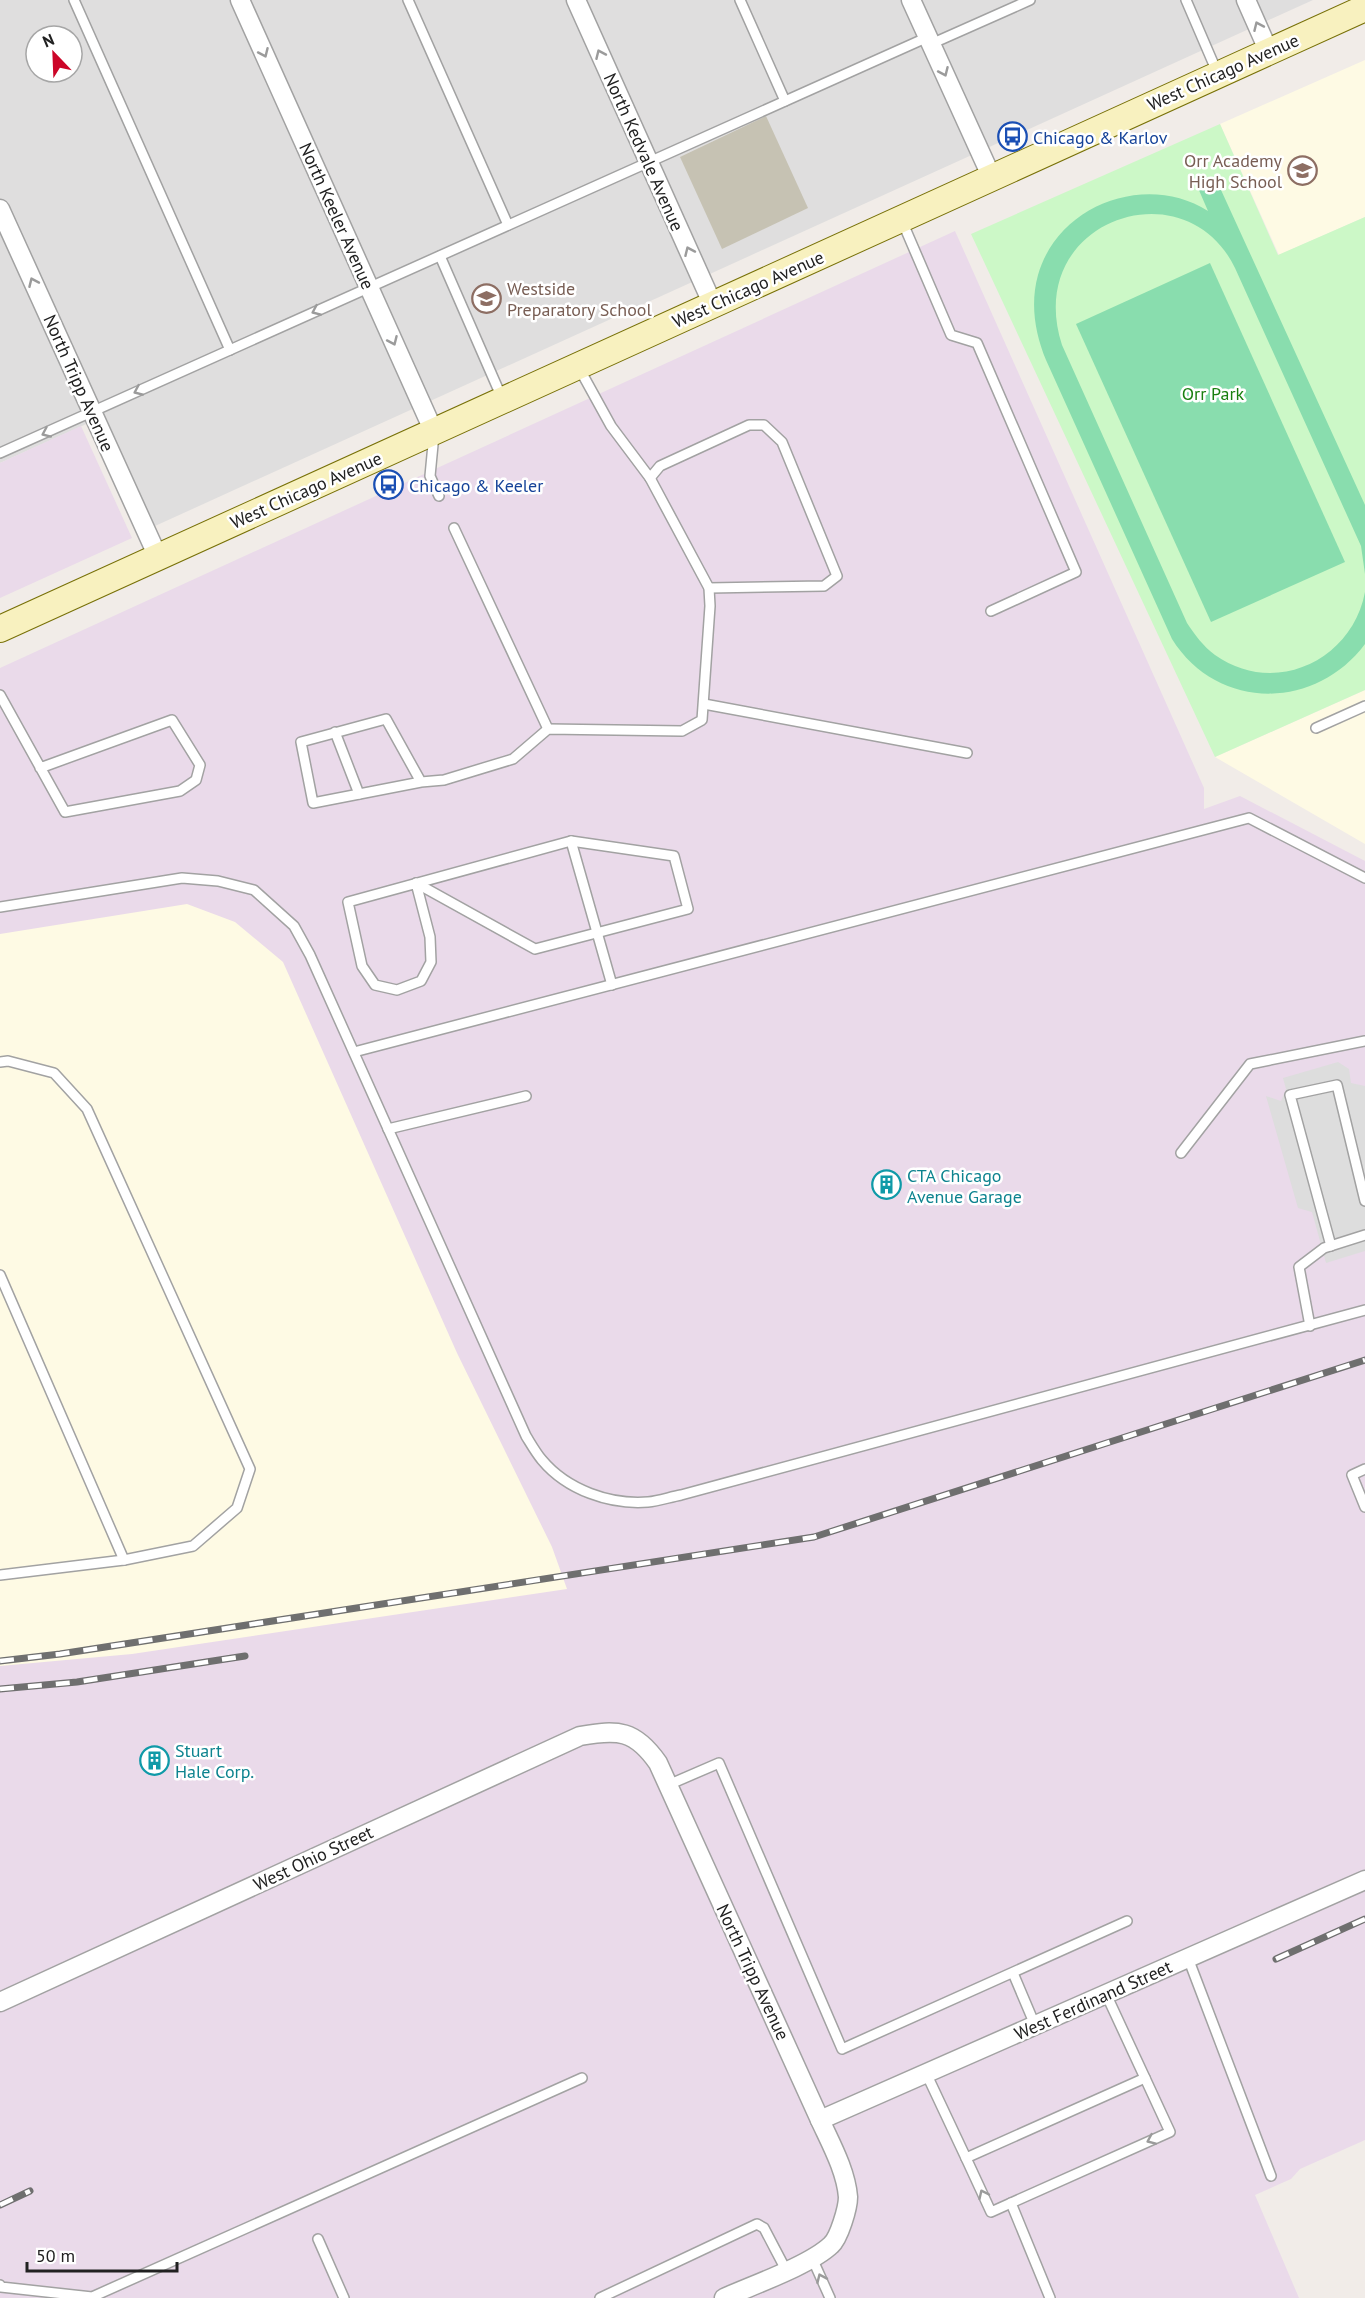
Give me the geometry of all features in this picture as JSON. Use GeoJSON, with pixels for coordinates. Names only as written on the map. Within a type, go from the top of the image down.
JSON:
{"type":"FeatureCollection","features":[{"type":"Feature","properties":{"kind":"main road","name":"West Chicago Avenue"},"geometry":{"type":"LineString","coordinates":[[0,629],[1365,8]]}},
{"type":"Feature","properties":{"kind":"street","name":"North Keeler Avenue"},"geometry":{"type":"LineString","coordinates":[[240,0],[434,432]]}},
{"type":"Feature","properties":{"kind":"street","name":"North Kedvale Avenue"},"geometry":{"type":"LineString","coordinates":[[576,0],[713,305]]}},
{"type":"Feature","properties":{"kind":"street"},"geometry":{"type":"LineString","coordinates":[[911,0],[992,178]]}},
{"type":"Feature","properties":{"kind":"street"},"geometry":{"type":"LineString","coordinates":[[1246,0],[1269,52]]}},
{"type":"Feature","properties":{"kind":"street","name":"North Tripp Avenue"},"geometry":{"type":"LineString","coordinates":[[0,209],[158,557]]}},
{"type":"Feature","properties":{"kind":"street","name":"West Ohio Street"},"geometry":{"type":"LineString","coordinates":[[3,1998],[580,1736],[604,1731],[630,1735]]}},
{"type":"Feature","properties":{"kind":"street","name":"North Tripp Avenue"},"geometry":{"type":"LineString","coordinates":[[630,1735],[646,1746],[668,1785],[844,2175],[848,2199],[843,2222],[833,2243],[812,2258]]}},
{"type":"Feature","properties":{"kind":"street","name":"West Ferdinand Street"},"geometry":{"type":"LineString","coordinates":[[820,2120],[1365,1880]]}},
{"type":"Feature","properties":{"kind":"street"},"geometry":{"type":"LineString","coordinates":[[724,2298],[812,2258]]}},
{"type":"Feature","properties":{"kind":"lane"},"geometry":{"type":"LineString","coordinates":[[74,0],[230,350]]}},
{"type":"Feature","properties":{"kind":"lane"},"geometry":{"type":"LineString","coordinates":[[408,0],[508,225]]}},
{"type":"Feature","properties":{"kind":"lane"},"geometry":{"type":"LineString","coordinates":[[740,0],[785,101]]}},
{"type":"Feature","properties":{"kind":"lane"},"geometry":{"type":"LineString","coordinates":[[0,453],[785,101],[1030,0]]}},
{"type":"Feature","properties":{"kind":"lane"},"geometry":{"type":"LineString","coordinates":[[1186,0],[1218,75]]}},
{"type":"Feature","properties":{"kind":"lane"},"geometry":{"type":"LineString","coordinates":[[901,219],[951,336],[977,343],[1076,573],[991,610]]}},
{"type":"Feature","properties":{"kind":"lane"},"geometry":{"type":"LineString","coordinates":[[440,256],[503,400]]}},
{"type":"Feature","properties":{"kind":"lane"},"geometry":{"type":"LineString","coordinates":[[421,782],[386,719],[301,742],[313,803],[421,782],[444,780],[513,759],[548,729],[682,731],[702,720],[710,606],[709,588],[650,478],[611,426],[578,366]]}},
{"type":"Feature","properties":{"kind":"lane"},"geometry":{"type":"LineString","coordinates":[[650,478],[660,466],[749,425],[764,425],[782,442],[837,576],[824,586],[709,588]]}},
{"type":"Feature","properties":{"kind":"lane"},"geometry":{"type":"LineString","coordinates":[[434,432],[430,476],[439,496]]}},
{"type":"Feature","properties":{"kind":"lane"},"geometry":{"type":"LineString","coordinates":[[454,528],[548,729]]}},
{"type":"Feature","properties":{"kind":"lane"},"geometry":{"type":"LineString","coordinates":[[0,695],[40,768],[65,812],[180,791],[196,780],[200,765],[172,720],[40,768]]}},
{"type":"Feature","properties":{"kind":"lane"},"geometry":{"type":"LineString","coordinates":[[704,704],[967,753]]}},
{"type":"Feature","properties":{"kind":"lane"},"geometry":{"type":"LineString","coordinates":[[1316,728],[1365,706]]}},
{"type":"Feature","properties":{"kind":"lane"},"geometry":{"type":"LineString","coordinates":[[335,732],[359,794]]}},
{"type":"Feature","properties":{"kind":"lane"},"geometry":{"type":"LineString","coordinates":[[354,1052],[1249,818],[1365,878]]}},
{"type":"Feature","properties":{"kind":"lane"},"geometry":{"type":"LineString","coordinates":[[571,841],[612,985]]}},
{"type":"Feature","properties":{"kind":"lane"},"geometry":{"type":"LineString","coordinates":[[416,883],[430,937],[431,962],[421,981],[397,990],[375,985],[363,966],[348,902],[416,883],[571,841],[674,856],[688,909],[535,949],[416,883]]}},
{"type":"Feature","properties":{"kind":"lane"},"geometry":{"type":"LineString","coordinates":[[0,907],[182,879],[219,880],[254,890],[294,926],[310,955],[526,1437],[542,1460],[560,1478],[587,1493],[617,1500],[648,1502],[681,1495],[1365,1310]]}},
{"type":"Feature","properties":{"kind":"lane"},"geometry":{"type":"LineString","coordinates":[[1181,1153],[1251,1065],[1365,1041]]}},
{"type":"Feature","properties":{"kind":"lane"},"geometry":{"type":"LineString","coordinates":[[0,1062],[8,1060],[54,1073],[87,1108],[250,1469],[237,1508],[193,1546],[124,1560],[0,1575]]}},
{"type":"Feature","properties":{"kind":"lane"},"geometry":{"type":"LineString","coordinates":[[1330,1246],[1290,1095],[1337,1085],[1365,1201]]}},
{"type":"Feature","properties":{"kind":"lane"},"geometry":{"type":"LineString","coordinates":[[388,1130],[526,1096]]}},
{"type":"Feature","properties":{"kind":"lane"},"geometry":{"type":"LineString","coordinates":[[1310,1326],[1299,1267],[1324,1248],[1365,1236]]}},
{"type":"Feature","properties":{"kind":"lane"},"geometry":{"type":"LineString","coordinates":[[0,1275],[124,1560]]}},
{"type":"Feature","properties":{"kind":"lane"},"geometry":{"type":"LineString","coordinates":[[1365,1469],[1352,1475],[1365,1507]]}},
{"type":"Feature","properties":{"kind":"lane"},"geometry":{"type":"LineString","coordinates":[[668,1785],[719,1762],[842,2049],[1127,1921]]}},
{"type":"Feature","properties":{"kind":"lane"},"geometry":{"type":"LineString","coordinates":[[1188,1958],[1271,2176]]}},
{"type":"Feature","properties":{"kind":"lane"},"geometry":{"type":"LineString","coordinates":[[1013,1973],[1035,2025]]}},
{"type":"Feature","properties":{"kind":"lane"},"geometry":{"type":"LineString","coordinates":[[926,2073],[991,2212],[1170,2132],[1106,1994]]}},
{"type":"Feature","properties":{"kind":"lane"},"geometry":{"type":"LineString","coordinates":[[0,2285],[92,2297],[582,2078]]}},
{"type":"Feature","properties":{"kind":"lane"},"geometry":{"type":"LineString","coordinates":[[966,2157],[1145,2078]]}},
{"type":"Feature","properties":{"kind":"lane"},"geometry":{"type":"LineString","coordinates":[[1011,2203],[1050,2298]]}},
{"type":"Feature","properties":{"kind":"lane"},"geometry":{"type":"LineString","coordinates":[[600,2298],[758,2224],[764,2228],[786,2270]]}},
{"type":"Feature","properties":{"kind":"lane"},"geometry":{"type":"LineString","coordinates":[[318,2239],[344,2298]]}},
{"type":"Feature","properties":{"kind":"lane"},"geometry":{"type":"LineString","coordinates":[[812,2258],[830,2298]]}},
{"type":"Feature","properties":{"kind":"shaded area"},"geometry":{"type":"Polygon","coordinates":[[[0,0],[1313,0],[155,526],[104,416],[0,463],[0,0]]]}},
{"type":"Feature","properties":{"kind":"shaded area","name":"Orr Academy High School"},"geometry":{"type":"Polygon","coordinates":[[[1365,60],[1365,217],[1279,255],[1220,124],[1365,60]]]}},
{"type":"Feature","properties":{"kind":"shaded area"},"geometry":{"type":"Polygon","coordinates":[[[766,116],[808,208],[722,249],[680,157],[766,116]]]}},
{"type":"Feature","properties":{"kind":"shaded area"},"geometry":{"type":"Polygon","coordinates":[[[955,231],[1204,788],[1204,809],[1240,796],[1365,861],[1365,2140],[1300,2169],[1291,2179],[1255,2195],[1299,2298],[0,2298],[0,668],[955,231]]]}},
{"type":"Feature","properties":{"kind":"shaded area"},"geometry":{"type":"Polygon","coordinates":[[[81,426],[132,538],[0,598],[0,463],[81,426]]]}},
{"type":"Feature","properties":{"kind":"shaded area"},"geometry":{"type":"Polygon","coordinates":[[[1365,690],[1365,844],[1215,757],[1365,690]]]}},
{"type":"Feature","properties":{"kind":"shaded area"},"geometry":{"type":"Polygon","coordinates":[[[187,904],[235,922],[283,962],[457,1353],[552,1547],[567,1589],[132,1654],[0,1666],[0,934],[187,904]]]}},
{"type":"Feature","properties":{"kind":"shaded area"},"geometry":{"type":"Polygon","coordinates":[[[1338,1062],[1349,1069],[1351,1083],[1365,1086],[1365,1251],[1326,1263],[1312,1212],[1298,1208],[1266,1096],[1281,1101],[1286,1089],[1283,1078],[1338,1062]]]}},
{"type":"Feature","properties":{"kind":"green space","name":"Orr Park"},"geometry":{"type":"Polygon","coordinates":[[[1220,124],[1278,255],[1365,217],[1365,690],[1215,757],[971,234],[1220,124]]]}},
{"type":"Feature","properties":{"kind":"green space"},"geometry":{"type":"Polygon","coordinates":[[[1216,179],[1365,505],[1365,574],[1361,546],[1235,268],[1212,236],[1181,219],[1148,214],[1115,221],[1086,239],[1065,266],[1056,302],[1062,345],[1187,623],[1211,652],[1238,667],[1262,673],[1285,672],[1307,665],[1327,653],[1344,637],[1357,616],[1365,592],[1365,644],[1344,666],[1320,682],[1294,691],[1267,694],[1240,690],[1214,680],[1191,663],[1172,639],[1046,360],[1035,318],[1034,297],[1038,275],[1049,250],[1064,230],[1084,213],[1108,202],[1133,195],[1159,195],[1184,200],[1208,211],[1198,188],[1216,179]]]}},
{"type":"Feature","properties":{"kind":"green space"},"geometry":{"type":"Polygon","coordinates":[[[1210,263],[1345,562],[1211,622],[1076,324],[1210,263]]]}},
{"type":"Feature","properties":{"kind":"railway"},"geometry":{"type":"LineString","coordinates":[[0,1661],[60,1654],[814,1537],[1365,1360]]}},
{"type":"Feature","properties":{"kind":"railway"},"geometry":{"type":"LineString","coordinates":[[0,1689],[77,1682],[245,1656]]}},
{"type":"Feature","properties":{"kind":"railway"},"geometry":{"type":"LineString","coordinates":[[1276,1959],[1365,1919]]}},
{"type":"Feature","properties":{"kind":"railway"},"geometry":{"type":"LineString","coordinates":[[0,2205],[30,2191]]}},
{"type":"Feature","properties":{"kind":"place","name":"Chicago & Karlov"},"geometry":{"type":"Point","coordinates":[1012,137]}},
{"type":"Feature","properties":{"kind":"place","name":"Orr Academy High School"},"geometry":{"type":"Point","coordinates":[1303,170]}},
{"type":"Feature","properties":{"kind":"place","name":"Westside Preparatory School"},"geometry":{"type":"Point","coordinates":[486,298]}},
{"type":"Feature","properties":{"kind":"place","name":"Chicago & Keeler"},"geometry":{"type":"Point","coordinates":[388,485]}},
{"type":"Feature","properties":{"kind":"place","name":"CTA Chicago Avenue Garage"},"geometry":{"type":"Point","coordinates":[886,1185]}},
{"type":"Feature","properties":{"kind":"place","name":"Stuart Hale Corp."},"geometry":{"type":"Point","coordinates":[154,1760]}}]}
